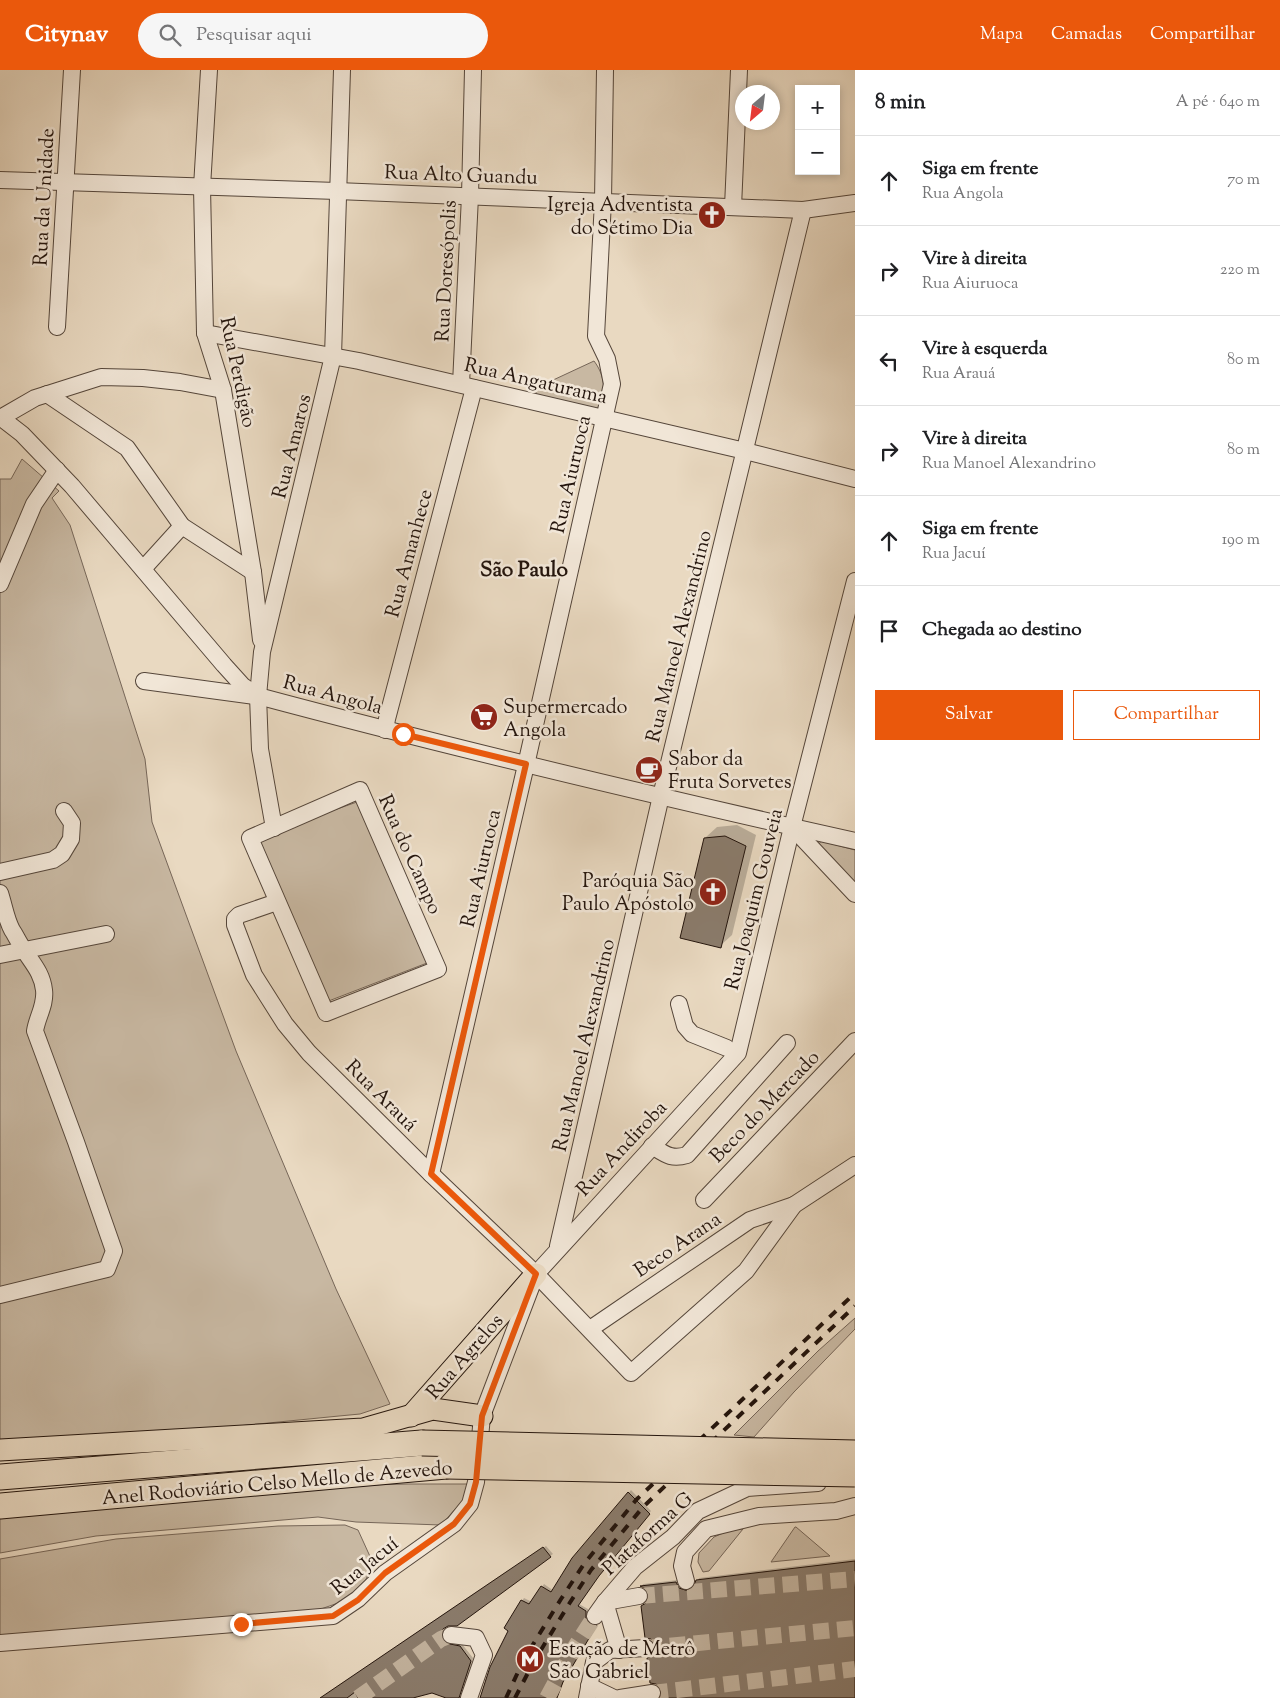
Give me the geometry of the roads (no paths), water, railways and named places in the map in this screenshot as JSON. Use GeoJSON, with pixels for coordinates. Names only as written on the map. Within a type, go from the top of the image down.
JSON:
{"type":"FeatureCollection","features":[{"type":"Feature","properties":{"kind":"highway","name":"Anel Rodoviário Celso Mello de Azevedo"},"geometry":{"type":"LineString","coordinates":[[0,1477],[422,1443],[855,1453]]}},
{"type":"Feature","properties":{"kind":"highway","name":"Anel Rodoviário Celso Mello de Azevedo"},"geometry":{"type":"LineString","coordinates":[[0,1506],[446,1466],[855,1476]]}},
{"type":"Feature","properties":{"kind":"main road","name":"Rua Agrelos"},"geometry":{"type":"LineString","coordinates":[[410,1416],[536,1274]]}},
{"type":"Feature","properties":{"kind":"main road"},"geometry":{"type":"LineString","coordinates":[[0,1450],[363,1429],[433,1410],[482,1416]]}},
{"type":"Feature","properties":{"kind":"street","name":"Rua da Unidade"},"geometry":{"type":"LineString","coordinates":[[57,327],[72,70]]}},
{"type":"Feature","properties":{"kind":"street","name":"Rua Perdigão"},"geometry":{"type":"LineString","coordinates":[[209,70],[202,187],[205,333],[223,390],[253,572],[262,652]]}},
{"type":"Feature","properties":{"kind":"street","name":"Rua Amaros"},"geometry":{"type":"LineString","coordinates":[[274,828],[260,749],[258,696],[262,652],[333,356],[342,70]]}},
{"type":"Feature","properties":{"kind":"street","name":"Rua Doresópolis"},"geometry":{"type":"LineString","coordinates":[[468,386],[473,70]]}},
{"type":"Feature","properties":{"kind":"street","name":"Rua Aiuruoca"},"geometry":{"type":"LineString","coordinates":[[431,1174],[612,384],[611,374],[596,336],[603,201],[606,70]]}},
{"type":"Feature","properties":{"kind":"street"},"geometry":{"type":"LineString","coordinates":[[733,207],[738,70]]}},
{"type":"Feature","properties":{"kind":"street","name":"Rua Alto Guandu"},"geometry":{"type":"LineString","coordinates":[[0,180],[337,191],[803,210],[855,203]]}},
{"type":"Feature","properties":{"kind":"street","name":"Rua Manoel Alexandrino"},"geometry":{"type":"LineString","coordinates":[[558,1248],[661,796],[803,210]]}},
{"type":"Feature","properties":{"kind":"street","name":"Rua Angaturama"},"geometry":{"type":"LineString","coordinates":[[205,333],[333,356],[468,386],[745,451],[855,479]]}},
{"type":"Feature","properties":{"kind":"street"},"geometry":{"type":"LineString","coordinates":[[1,417],[35,398],[101,377],[143,378],[223,390]]}},
{"type":"Feature","properties":{"kind":"street","name":"Rua Amanhece"},"geometry":{"type":"LineString","coordinates":[[385,730],[468,386]]}},
{"type":"Feature","properties":{"kind":"street"},"geometry":{"type":"LineString","coordinates":[[47,394],[127,448],[182,526],[253,572]]}},
{"type":"Feature","properties":{"kind":"street","name":"Rua Angola"},"geometry":{"type":"LineString","coordinates":[[1,417],[22,434],[57,470],[224,666],[243,686],[258,696],[385,730],[855,842]]}},
{"type":"Feature","properties":{"kind":"street"},"geometry":{"type":"LineString","coordinates":[[0,584],[34,504],[57,470]]}},
{"type":"Feature","properties":{"kind":"street"},"geometry":{"type":"LineString","coordinates":[[143,569],[182,526]]}},
{"type":"Feature","properties":{"kind":"street","name":"Rua Joaquim Gouveia"},"geometry":{"type":"LineString","coordinates":[[732,1051],[855,581]]}},
{"type":"Feature","properties":{"kind":"street"},"geometry":{"type":"LineString","coordinates":[[144,681],[258,696]]}},
{"type":"Feature","properties":{"kind":"street","name":"Rua do Campo"},"geometry":{"type":"LineString","coordinates":[[360,790],[438,969],[326,1014],[277,902],[249,840],[251,837],[360,790]]}},
{"type":"Feature","properties":{"kind":"street"},"geometry":{"type":"LineString","coordinates":[[0,872],[54,860],[62,854],[71,840],[72,823],[64,811]]}},
{"type":"Feature","properties":{"kind":"street"},"geometry":{"type":"LineString","coordinates":[[792,827],[855,894]]}},
{"type":"Feature","properties":{"kind":"street"},"geometry":{"type":"LineString","coordinates":[[0,893],[11,927],[41,976],[44,992],[43,1007],[36,1020],[35,1031],[114,1251],[107,1269],[0,1295]]}},
{"type":"Feature","properties":{"kind":"street","name":"Rua Arauá"},"geometry":{"type":"LineString","coordinates":[[277,902],[240,915],[235,919],[235,925],[254,975],[285,1024],[309,1053],[431,1174],[536,1274],[631,1373],[746,1271],[794,1205]]}},
{"type":"Feature","properties":{"kind":"street"},"geometry":{"type":"LineString","coordinates":[[680,1004],[685,1026],[692,1034],[732,1051],[766,907]]}},
{"type":"Feature","properties":{"kind":"street"},"geometry":{"type":"LineString","coordinates":[[0,955],[106,934]]}},
{"type":"Feature","properties":{"kind":"street","name":"Beco do Mercado"},"geometry":{"type":"LineString","coordinates":[[704,1200],[855,1041]]}},
{"type":"Feature","properties":{"kind":"street"},"geometry":{"type":"LineString","coordinates":[[652,1146],[666,1155],[676,1158],[686,1155],[787,1043]]}},
{"type":"Feature","properties":{"kind":"street","name":"Rua Andiroba"},"geometry":{"type":"LineString","coordinates":[[536,1274],[652,1146],[732,1051]]}},
{"type":"Feature","properties":{"kind":"street"},"geometry":{"type":"LineString","coordinates":[[794,1205],[855,1165]]}},
{"type":"Feature","properties":{"kind":"street","name":"Beco Arana"},"geometry":{"type":"LineString","coordinates":[[590,1329],[750,1220],[794,1205]]}},
{"type":"Feature","properties":{"kind":"street"},"geometry":{"type":"LineString","coordinates":[[482,1416],[536,1274]]}},
{"type":"Feature","properties":{"kind":"street","name":"Rua Jacuí"},"geometry":{"type":"LineString","coordinates":[[0,1643],[333,1616],[358,1600],[385,1573],[454,1524],[470,1504],[476,1482],[482,1416]]}},
{"type":"Feature","properties":{"kind":"street","name":"Plataforma G"},"geometry":{"type":"LineString","coordinates":[[595,1616],[635,1567],[673,1537],[698,1511],[724,1497],[747,1488],[800,1485],[855,1476]]}},
{"type":"Feature","properties":{"kind":"street"},"geometry":{"type":"LineString","coordinates":[[686,1581],[682,1566],[685,1552],[706,1529],[759,1516],[836,1511],[855,1506]]}},
{"type":"Feature","properties":{"kind":"street"},"geometry":{"type":"LineString","coordinates":[[619,1650],[605,1602],[639,1596]]}},
{"type":"Feature","properties":{"kind":"street"},"geometry":{"type":"LineString","coordinates":[[452,1635],[476,1638],[484,1655],[469,1698]]}},
{"type":"Feature","properties":{"kind":"street"},"geometry":{"type":"LineString","coordinates":[[614,1698],[588,1692],[594,1662],[610,1650],[646,1648]]}},
{"type":"Feature","properties":{"kind":"street"},"geometry":{"type":"LineString","coordinates":[[620,1698],[652,1693]]}},
{"type":"Feature","properties":{"kind":"tunnel"},"geometry":{"type":"LineString","coordinates":[[639,1596],[855,1579]]}},
{"type":"Feature","properties":{"kind":"tunnel"},"geometry":{"type":"LineString","coordinates":[[547,1698],[575,1647],[595,1616]]}},
{"type":"Feature","properties":{"kind":"tunnel"},"geometry":{"type":"LineString","coordinates":[[646,1648],[855,1628]]}},
{"type":"Feature","properties":{"kind":"tunnel"},"geometry":{"type":"LineString","coordinates":[[358,1698],[441,1639],[451,1635]]}},
{"type":"Feature","properties":{"kind":"tunnel"},"geometry":{"type":"LineString","coordinates":[[652,1693],[855,1669]]}},
{"type":"Feature","properties":{"kind":"railway"},"geometry":{"type":"LineString","coordinates":[[506,1698],[524,1659],[561,1599],[584,1564],[636,1500],[855,1293]]}},
{"type":"Feature","properties":{"kind":"railway"},"geometry":{"type":"LineString","coordinates":[[515,1698],[533,1663],[591,1570],[643,1507],[855,1306]]}},
{"type":"Feature","properties":{"kind":"place","name":"Igreja Adventista do Sétimo Dia"},"geometry":{"type":"Point","coordinates":[712,215]}},
{"type":"Feature","properties":{"kind":"place","name":"Supermercado Angola"},"geometry":{"type":"Point","coordinates":[484,717]}},
{"type":"Feature","properties":{"kind":"place","name":"Sabor da Fruta Sorvetes"},"geometry":{"type":"Point","coordinates":[649,770]}},
{"type":"Feature","properties":{"kind":"place","name":"Paróquia São Paulo Apóstolo"},"geometry":{"type":"Point","coordinates":[713,892]}},
{"type":"Feature","properties":{"kind":"place","name":"Estação de Metrô São Gabriel"},"geometry":{"type":"Point","coordinates":[530,1659]}},
{"type":"Feature","properties":{"kind":"district","name":"São Paulo"},"geometry":{"type":"Point","coordinates":[524,569]}}]}
